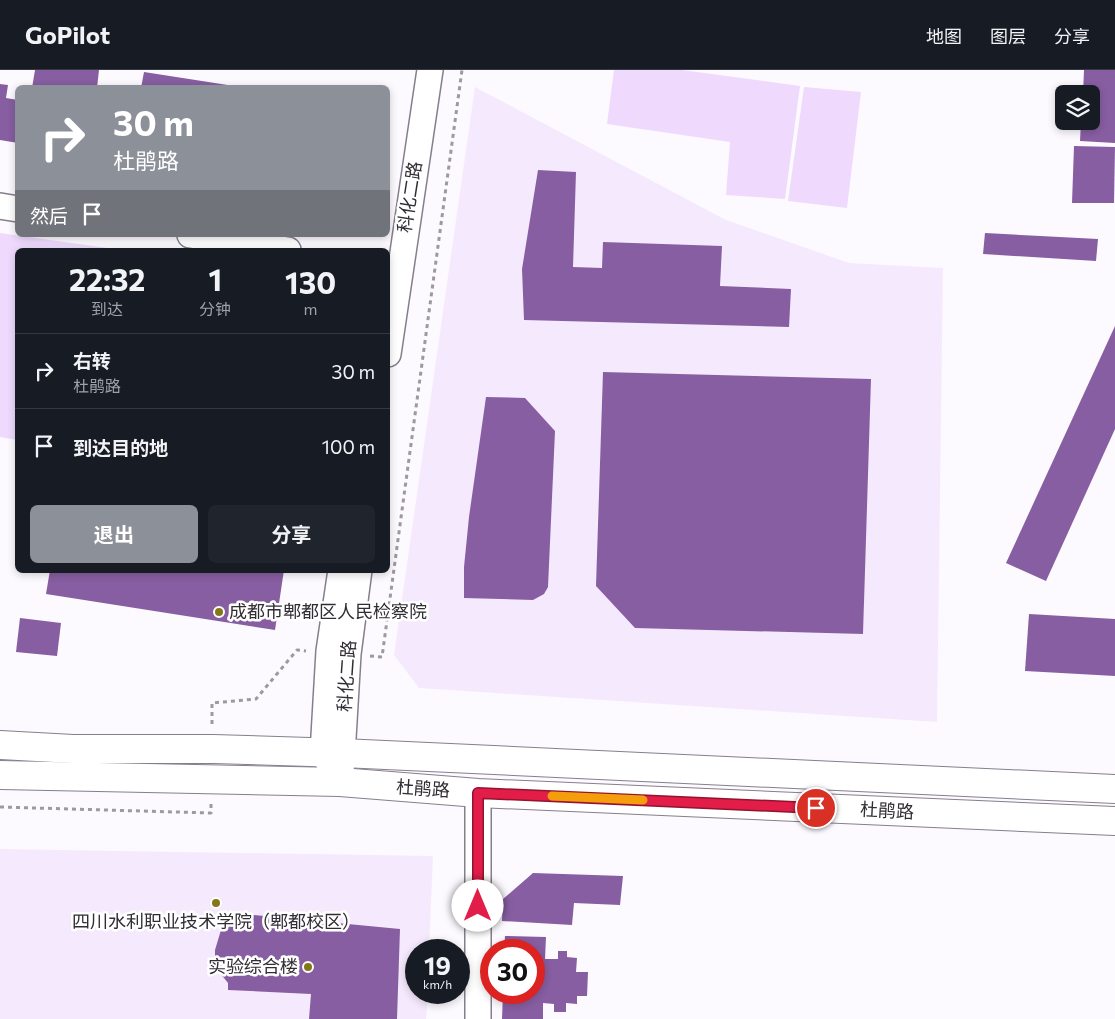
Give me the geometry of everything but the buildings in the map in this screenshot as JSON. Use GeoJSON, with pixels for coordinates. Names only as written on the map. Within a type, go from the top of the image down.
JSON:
{"type":"FeatureCollection","features":[{"type":"Feature","properties":{"kind":"main road","name":"杜鹃路"},"geometry":{"type":"LineString","coordinates":[[0,745],[73,749],[213,749],[332,753],[1115,788]]}},
{"type":"Feature","properties":{"kind":"main road","name":"杜鹃路"},"geometry":{"type":"LineString","coordinates":[[0,775],[340,782],[478,793],[1115,821]]}},
{"type":"Feature","properties":{"kind":"street"},"geometry":{"type":"LineString","coordinates":[[391,261],[415,70]]}},
{"type":"Feature","properties":{"kind":"street","name":"科化二路"},"geometry":{"type":"LineString","coordinates":[[390,292],[391,261],[430,70]]}},
{"type":"Feature","properties":{"kind":"street"},"geometry":{"type":"LineString","coordinates":[[0,206],[15,208]]}},
{"type":"Feature","properties":{"kind":"street"},"geometry":{"type":"LineString","coordinates":[[203,237],[275,248]]}},
{"type":"Feature","properties":{"kind":"street"},"geometry":{"type":"LineString","coordinates":[[338,652],[341,573]]}},
{"type":"Feature","properties":{"kind":"street","name":"科化二路"},"geometry":{"type":"LineString","coordinates":[[340,782],[332,753],[338,652],[358,573]]}},
{"type":"Feature","properties":{"kind":"street"},"geometry":{"type":"LineString","coordinates":[[478,793],[478,1019]]}},
{"type":"Feature","properties":{"kind":"path"},"geometry":{"type":"LineString","coordinates":[[213,749],[212,703],[256,699],[297,650],[382,657],[462,70]]}},
{"type":"Feature","properties":{"kind":"path"},"geometry":{"type":"LineString","coordinates":[[0,807],[210,813],[211,780]]}},
{"type":"Feature","properties":{"kind":"shaded area"},"geometry":{"type":"Polygon","coordinates":[[[614,70],[682,70],[800,86],[785,199],[726,195],[730,142],[607,124],[614,70]]]}},
{"type":"Feature","properties":{"kind":"shaded area"},"geometry":{"type":"Polygon","coordinates":[[[475,87],[726,220],[849,263],[943,268],[937,722],[419,688],[394,655],[475,87]]]}},
{"type":"Feature","properties":{"kind":"shaded area"},"geometry":{"type":"Polygon","coordinates":[[[804,87],[861,92],[847,208],[788,201],[804,87]]]}},
{"type":"Feature","properties":{"kind":"shaded area"},"geometry":{"type":"Polygon","coordinates":[[[0,233],[15,235],[15,237],[29,237],[108,248],[15,248],[15,440],[0,437],[0,233]]]}},
{"type":"Feature","properties":{"kind":"shaded area","name":"四川水利职业技术学院（郫都校区）"},"geometry":{"type":"Polygon","coordinates":[[[0,849],[433,856],[429,939],[405,939],[405,1004],[427,1004],[426,1019],[0,1019],[0,849]]]}},
{"type":"Feature","properties":{"kind":"slow traffic"},"geometry":{"type":"LineString","coordinates":[[552,796],[643,800]]}},
{"type":"Feature","properties":{"kind":"place","name":"成都市郫都区人民检察院"},"geometry":{"type":"Point","coordinates":[219,612]}},
{"type":"Feature","properties":{"kind":"place","name":"四川水利职业技术学院（郫都校区）"},"geometry":{"type":"Point","coordinates":[216,903]}},
{"type":"Feature","properties":{"kind":"place","name":"实验综合楼"},"geometry":{"type":"Point","coordinates":[308,967]}},
{"type":"Feature","properties":{"kind":"route"},"geometry":{"type":"LineString","coordinates":[[478,906],[478,793],[816,808]]}}]}
